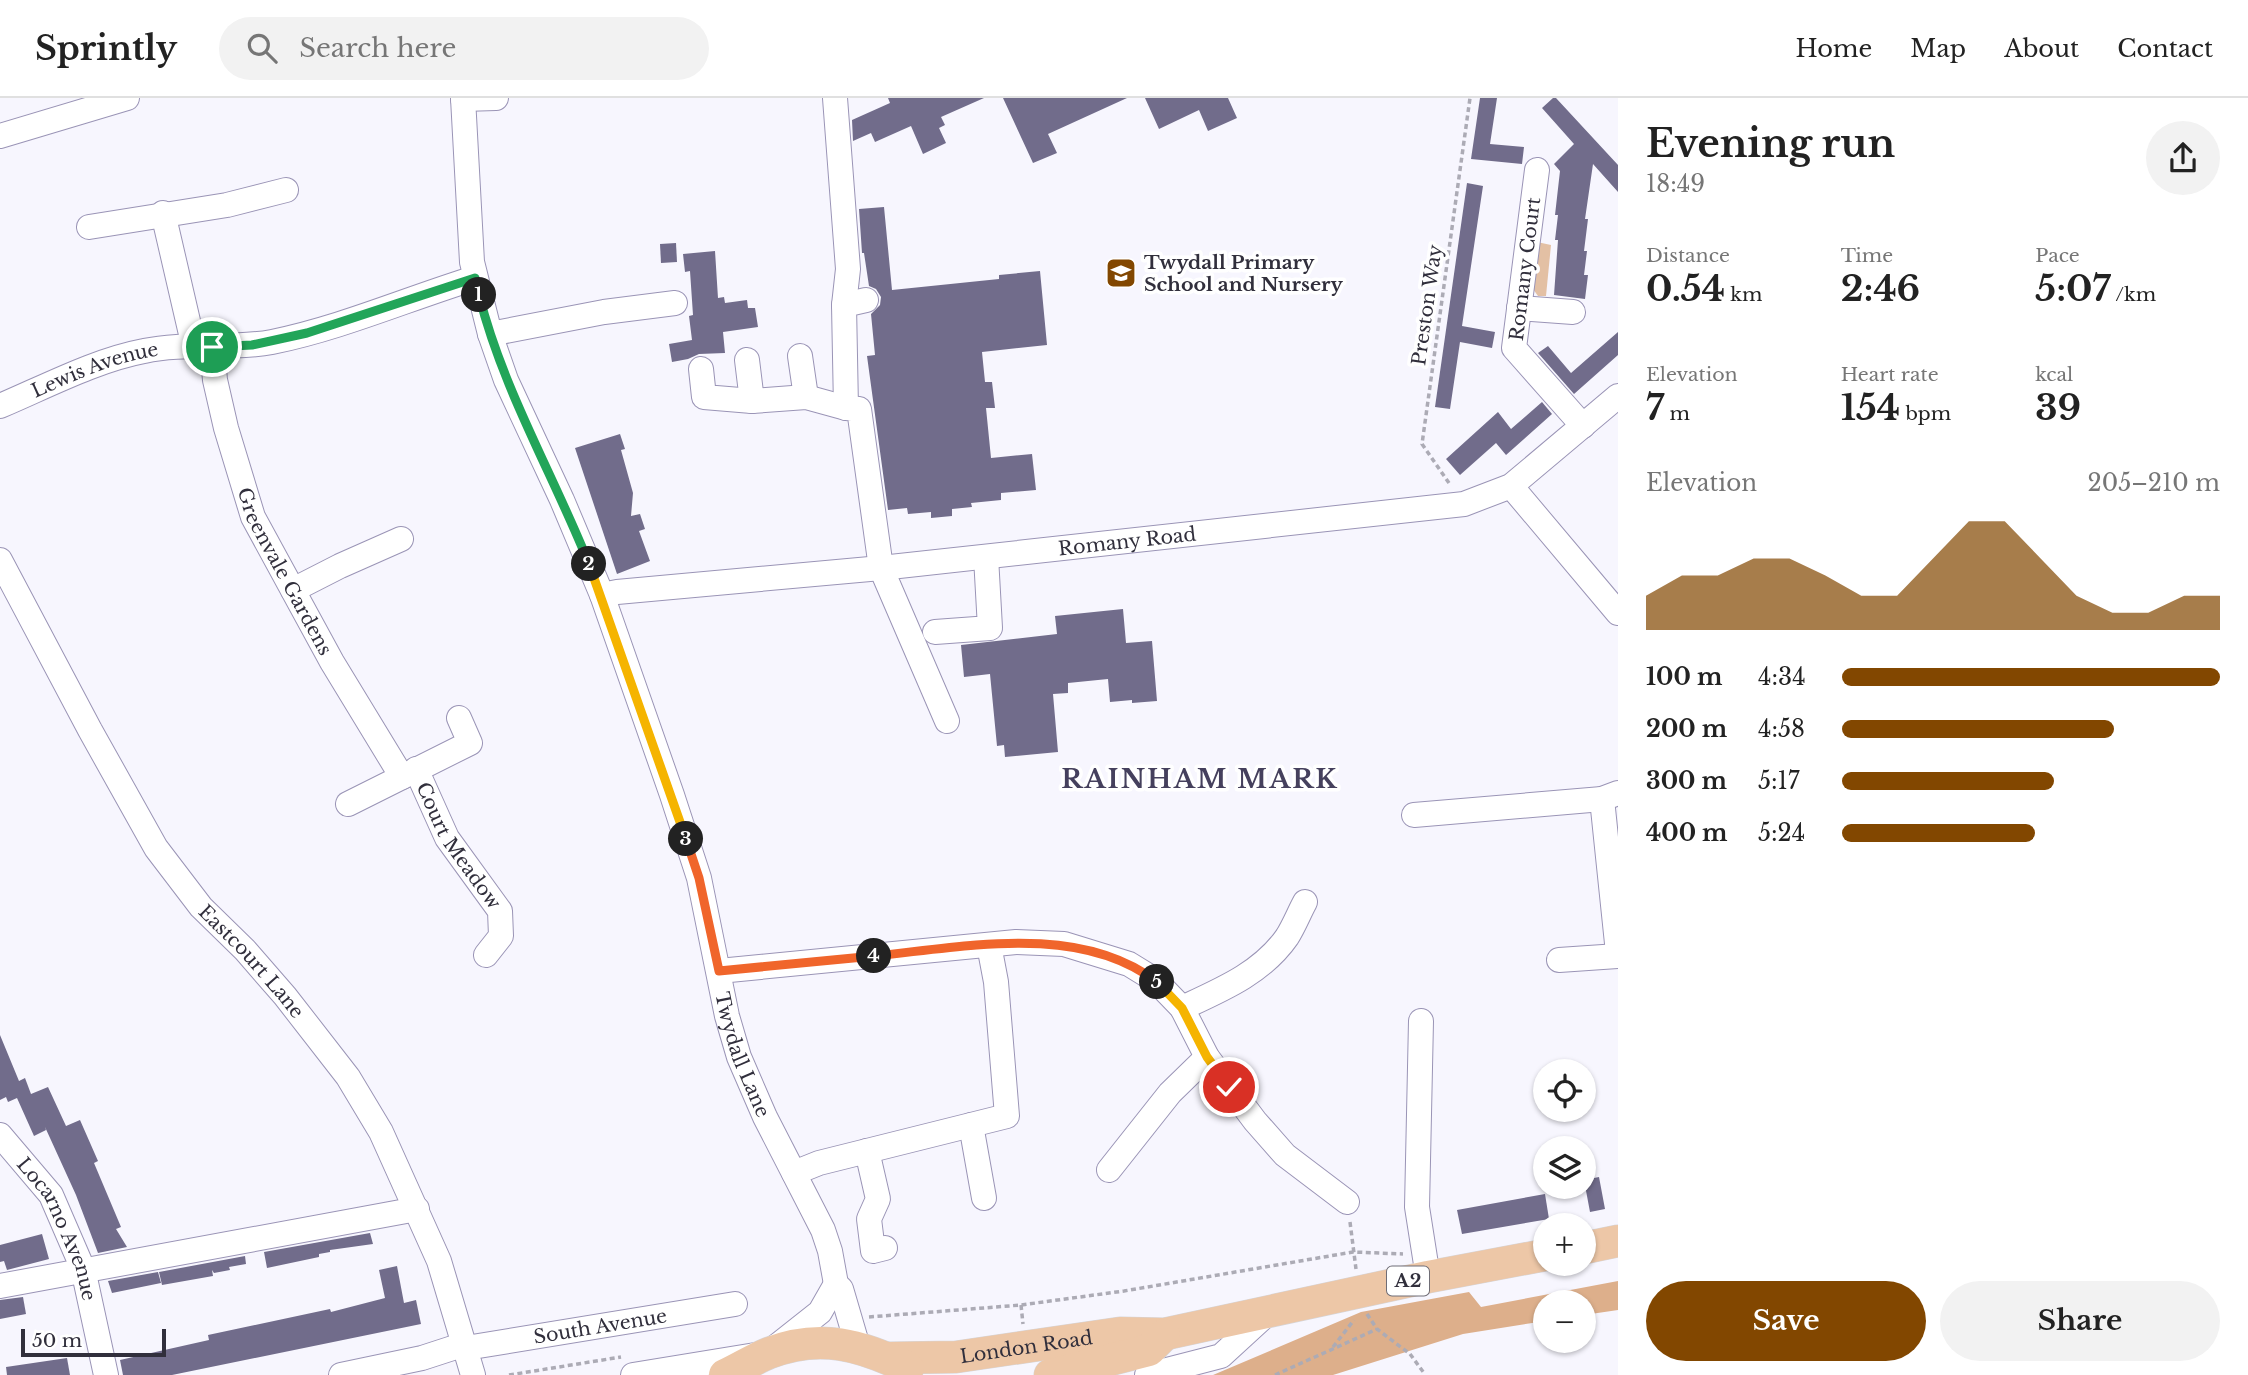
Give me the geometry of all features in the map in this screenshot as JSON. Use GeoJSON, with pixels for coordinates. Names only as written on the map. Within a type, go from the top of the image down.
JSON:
{"type":"FeatureCollection","features":[{"type":"Feature","properties":{"kind":"main road"},"geometry":{"type":"LineString","coordinates":[[1596,1246],[1618,1241]]}},
{"type":"Feature","properties":{"kind":"main road","name":"London Road"},"geometry":{"type":"LineString","coordinates":[[889,1358],[956,1357],[1120,1333],[1164,1334],[1271,1310],[1426,1266],[1533,1256]]}},
{"type":"Feature","properties":{"kind":"main road"},"geometry":{"type":"LineString","coordinates":[[725,1375],[768,1353],[797,1345],[833,1342],[860,1332],[889,1358],[920,1375]]}},
{"type":"Feature","properties":{"kind":"main road","name":"London Road"},"geometry":{"type":"LineString","coordinates":[[1050,1375],[1149,1350],[1164,1334]]}},
{"type":"Feature","properties":{"kind":"street"},"geometry":{"type":"LineString","coordinates":[[0,136],[127,98]]}},
{"type":"Feature","properties":{"kind":"street"},"geometry":{"type":"LineString","coordinates":[[463,98],[496,98]]}},
{"type":"Feature","properties":{"kind":"street","name":"Twydall Lane"},"geometry":{"type":"LineString","coordinates":[[463,98],[475,278],[490,334],[506,380],[562,500],[601,595],[699,878],[727,1016],[739,1057],[765,1117],[823,1230],[836,1284],[841,1289],[860,1332]]}},
{"type":"Feature","properties":{"kind":"street"},"geometry":{"type":"LineString","coordinates":[[835,98],[848,269],[855,303],[846,408]]}},
{"type":"Feature","properties":{"kind":"street","name":"Romany Court"},"geometry":{"type":"LineString","coordinates":[[1537,170],[1514,348],[1583,426]]}},
{"type":"Feature","properties":{"kind":"street"},"geometry":{"type":"LineString","coordinates":[[89,226],[227,205],[286,190]]}},
{"type":"Feature","properties":{"kind":"street","name":"Greenvale Gardens"},"geometry":{"type":"LineString","coordinates":[[163,214],[215,380],[226,428],[253,517],[332,662],[409,773]]}},
{"type":"Feature","properties":{"kind":"street","name":"Lewis Avenue"},"geometry":{"type":"LineString","coordinates":[[0,406],[117,358],[150,350],[252,345],[307,333],[475,278]]}},
{"type":"Feature","properties":{"kind":"street"},"geometry":{"type":"LineString","coordinates":[[490,334],[604,312],[675,303]]}},
{"type":"Feature","properties":{"kind":"street"},"geometry":{"type":"LineString","coordinates":[[1519,308],[1573,312]]}},
{"type":"Feature","properties":{"kind":"street"},"geometry":{"type":"LineString","coordinates":[[800,356],[806,397]]}},
{"type":"Feature","properties":{"kind":"street"},"geometry":{"type":"LineString","coordinates":[[747,360],[752,401]]}},
{"type":"Feature","properties":{"kind":"street"},"geometry":{"type":"LineString","coordinates":[[702,369],[704,397],[752,401],[806,397],[859,409],[881,568],[947,721]]}},
{"type":"Feature","properties":{"kind":"street","name":"Romany Road"},"geometry":{"type":"LineString","coordinates":[[601,595],[986,557],[1464,504],[1511,486],[1618,396]]}},
{"type":"Feature","properties":{"kind":"street"},"geometry":{"type":"LineString","coordinates":[[1511,486],[1618,613]]}},
{"type":"Feature","properties":{"kind":"street"},"geometry":{"type":"LineString","coordinates":[[293,590],[401,539]]}},
{"type":"Feature","properties":{"kind":"street"},"geometry":{"type":"LineString","coordinates":[[935,632],[990,628],[986,557]]}},
{"type":"Feature","properties":{"kind":"street","name":"Eastcourt Lane"},"geometry":{"type":"LineString","coordinates":[[0,560],[156,848],[201,907],[245,950],[285,996],[348,1077],[381,1132],[439,1261],[473,1375]]}},
{"type":"Feature","properties":{"kind":"street"},"geometry":{"type":"LineString","coordinates":[[348,804],[470,743],[459,718]]}},
{"type":"Feature","properties":{"kind":"street","name":"Court Meadow"},"geometry":{"type":"LineString","coordinates":[[409,773],[447,838],[500,911],[501,936],[486,955]]}},
{"type":"Feature","properties":{"kind":"street"},"geometry":{"type":"LineString","coordinates":[[1414,815],[1610,796],[1618,954],[1559,961]]}},
{"type":"Feature","properties":{"kind":"street"},"geometry":{"type":"LineString","coordinates":[[1182,1008],[1227,988],[1264,962],[1287,936],[1305,902]]}},
{"type":"Feature","properties":{"kind":"street"},"geometry":{"type":"LineString","coordinates":[[719,971],[1016,942],[1064,944],[1129,964],[1155,980],[1182,1008],[1207,1057],[1255,1121],[1285,1155],[1348,1202]]}},
{"type":"Feature","properties":{"kind":"street"},"geometry":{"type":"LineString","coordinates":[[794,1172],[819,1163],[1007,1116],[996,982],[989,945]]}},
{"type":"Feature","properties":{"kind":"street"},"geometry":{"type":"LineString","coordinates":[[1421,1021],[1417,1207],[1426,1266]]}},
{"type":"Feature","properties":{"kind":"street"},"geometry":{"type":"LineString","coordinates":[[1109,1170],[1170,1093],[1207,1057]]}},
{"type":"Feature","properties":{"kind":"street"},"geometry":{"type":"LineString","coordinates":[[971,1125],[984,1198]]}},
{"type":"Feature","properties":{"kind":"street","name":"Locarno Avenue"},"geometry":{"type":"LineString","coordinates":[[0,1135],[51,1195],[83,1269],[106,1375]]}},
{"type":"Feature","properties":{"kind":"street"},"geometry":{"type":"LineString","coordinates":[[867,1151],[878,1199],[869,1219],[873,1251],[885,1248]]}},
{"type":"Feature","properties":{"kind":"street"},"geometry":{"type":"LineString","coordinates":[[0,1286],[416,1209]]}},
{"type":"Feature","properties":{"kind":"street"},"geometry":{"type":"LineString","coordinates":[[633,1375],[768,1353],[820,1312],[836,1284]]}},
{"type":"Feature","properties":{"kind":"street","name":"South Avenue"},"geometry":{"type":"LineString","coordinates":[[341,1375],[466,1346],[735,1304]]}},
{"type":"Feature","properties":{"kind":"street"},"geometry":{"type":"LineString","coordinates":[[1147,1375],[1221,1356],[1271,1310]]}},
{"type":"Feature","properties":{"kind":"path","name":"Preston Way"},"geometry":{"type":"LineString","coordinates":[[1464,504],[1422,444],[1470,98]]}},
{"type":"Feature","properties":{"kind":"path"},"geometry":{"type":"LineString","coordinates":[[1348,1202],[1353,1252]]}},
{"type":"Feature","properties":{"kind":"path"},"geometry":{"type":"LineString","coordinates":[[860,1332],[1353,1252],[1426,1266]]}},
{"type":"Feature","properties":{"kind":"path"},"geometry":{"type":"LineString","coordinates":[[1021,1305],[1024,1334]]}},
{"type":"Feature","properties":{"kind":"path"},"geometry":{"type":"LineString","coordinates":[[1333,1348],[1362,1309],[1377,1329],[1410,1354],[1424,1373]]}},
{"type":"Feature","properties":{"kind":"path"},"geometry":{"type":"LineString","coordinates":[[1275,1375],[1377,1329]]}},
{"type":"Feature","properties":{"kind":"shaded area"},"geometry":{"type":"Polygon","coordinates":[[[1537,242],[1551,245],[1546,296],[1538,296],[1533,289],[1537,242]]]}},
{"type":"Feature","properties":{"kind":"shaded area"},"geometry":{"type":"Polygon","coordinates":[[[1618,1281],[1618,1310],[1596,1313],[1596,1290],[1571,1290],[1618,1281]]]}},
{"type":"Feature","properties":{"kind":"shaded area"},"geometry":{"type":"Polygon","coordinates":[[[1469,1292],[1481,1307],[1533,1297],[1533,1323],[1463,1334],[1333,1375],[1213,1375],[1361,1312],[1469,1292]]]}},
{"type":"Feature","properties":{"kind":"building"},"geometry":{"type":"Polygon","coordinates":[[[888,98],[984,98],[941,117],[945,125],[939,128],[946,143],[923,154],[911,126],[875,142],[871,133],[853,141],[852,120],[890,103],[888,98]]]}},
{"type":"Feature","properties":{"kind":"building"},"geometry":{"type":"Polygon","coordinates":[[[1003,98],[1127,98],[1048,134],[1057,153],[1033,163],[1003,98]]]}},
{"type":"Feature","properties":{"kind":"building"},"geometry":{"type":"Polygon","coordinates":[[[1145,98],[1228,98],[1237,118],[1208,131],[1199,110],[1159,129],[1145,98]]]}},
{"type":"Feature","properties":{"kind":"building"},"geometry":{"type":"Polygon","coordinates":[[[1480,98],[1497,98],[1490,144],[1524,147],[1522,164],[1471,159],[1480,98]]]}},
{"type":"Feature","properties":{"kind":"building"},"geometry":{"type":"Polygon","coordinates":[[[1556,98],[1618,165],[1618,192],[1593,164],[1585,219],[1588,219],[1584,275],[1588,275],[1585,299],[1554,295],[1558,240],[1555,240],[1558,215],[1555,215],[1560,171],[1554,164],[1574,144],[1542,108],[1556,98]]]}},
{"type":"Feature","properties":{"kind":"building"},"geometry":{"type":"Polygon","coordinates":[[[1467,183],[1483,186],[1462,326],[1495,332],[1492,348],[1460,342],[1450,409],[1435,407],[1467,183]]]}},
{"type":"Feature","properties":{"kind":"building"},"geometry":{"type":"Polygon","coordinates":[[[884,207],[892,290],[999,279],[999,275],[1040,271],[1047,345],[982,352],[985,382],[992,382],[995,408],[986,408],[991,458],[1032,454],[1036,490],[1001,493],[1001,500],[971,503],[972,507],[952,509],[952,516],[931,518],[931,512],[908,514],[907,508],[888,510],[867,356],[875,355],[871,314],[880,305],[881,297],[876,289],[869,286],[862,253],[859,209],[884,207]]]}},
{"type":"Feature","properties":{"kind":"building"},"geometry":{"type":"Polygon","coordinates":[[[676,243],[677,262],[661,263],[660,244],[676,243]]]}},
{"type":"Feature","properties":{"kind":"building"},"geometry":{"type":"Polygon","coordinates":[[[715,251],[718,298],[724,297],[725,303],[747,300],[748,308],[755,308],[758,327],[723,332],[725,353],[699,354],[672,362],[669,344],[692,340],[689,316],[693,315],[690,271],[685,272],[683,254],[715,251]]]}},
{"type":"Feature","properties":{"kind":"building"},"geometry":{"type":"Polygon","coordinates":[[[1618,332],[1618,355],[1574,394],[1538,353],[1548,346],[1571,373],[1618,332]]]}},
{"type":"Feature","properties":{"kind":"building"},"geometry":{"type":"Polygon","coordinates":[[[1542,402],[1552,414],[1506,455],[1496,443],[1460,475],[1446,459],[1498,412],[1511,429],[1542,402]]]}},
{"type":"Feature","properties":{"kind":"building"},"geometry":{"type":"Polygon","coordinates":[[[620,434],[625,449],[621,450],[633,493],[631,516],[640,514],[645,529],[639,531],[650,561],[617,574],[575,448],[620,434]]]}},
{"type":"Feature","properties":{"kind":"building"},"geometry":{"type":"Polygon","coordinates":[[[1123,609],[1126,643],[1152,641],[1157,701],[1110,702],[1108,679],[1068,683],[1068,693],[1053,694],[1058,752],[1005,757],[1004,745],[997,746],[990,674],[964,677],[961,645],[1057,634],[1055,616],[1123,609]]]}},
{"type":"Feature","properties":{"kind":"building"},"geometry":{"type":"Polygon","coordinates":[[[0,1035],[19,1081],[25,1078],[31,1094],[48,1087],[66,1126],[80,1120],[98,1161],[94,1163],[121,1227],[116,1229],[127,1247],[98,1253],[76,1195],[45,1127],[46,1130],[34,1136],[17,1098],[8,1102],[6,1097],[0,1100],[0,1035]]]}},
{"type":"Feature","properties":{"kind":"building"},"geometry":{"type":"Polygon","coordinates":[[[1599,1177],[1605,1209],[1590,1212],[1588,1199],[1596,1199],[1596,1178],[1599,1177]]]}},
{"type":"Feature","properties":{"kind":"building"},"geometry":{"type":"Polygon","coordinates":[[[1533,1196],[1533,1199],[1546,1199],[1548,1213],[1533,1213],[1533,1222],[1462,1234],[1457,1210],[1533,1196]]]}},
{"type":"Feature","properties":{"kind":"building"},"geometry":{"type":"Polygon","coordinates":[[[370,1233],[373,1244],[330,1250],[319,1254],[319,1257],[267,1268],[264,1252],[370,1233]]]}},
{"type":"Feature","properties":{"kind":"building"},"geometry":{"type":"Polygon","coordinates":[[[42,1234],[49,1259],[7,1270],[4,1261],[0,1262],[0,1245],[42,1234]]]}},
{"type":"Feature","properties":{"kind":"building"},"geometry":{"type":"Polygon","coordinates":[[[245,1256],[246,1264],[214,1273],[212,1270],[213,1276],[162,1285],[159,1272],[245,1256]]]}},
{"type":"Feature","properties":{"kind":"building"},"geometry":{"type":"Polygon","coordinates":[[[397,1266],[404,1303],[416,1300],[421,1324],[172,1375],[123,1375],[120,1360],[209,1340],[208,1335],[330,1309],[331,1312],[385,1298],[379,1270],[397,1266]]]}},
{"type":"Feature","properties":{"kind":"building"},"geometry":{"type":"Polygon","coordinates":[[[158,1272],[161,1283],[112,1293],[108,1281],[158,1272]]]}},
{"type":"Feature","properties":{"kind":"building"},"geometry":{"type":"Polygon","coordinates":[[[23,1297],[26,1314],[0,1319],[0,1300],[23,1297]]]}},
{"type":"Feature","properties":{"kind":"building"},"geometry":{"type":"Polygon","coordinates":[[[67,1358],[70,1375],[7,1375],[6,1367],[67,1358]]]}},
{"type":"Feature","properties":{"kind":"place","name":"Twydall Primary School and Nursery"},"geometry":{"type":"Point","coordinates":[1121,273]}},
{"type":"Feature","properties":{"kind":"district","name":"RAINHAM MARK"},"geometry":{"type":"Point","coordinates":[1200,779]}},
{"type":"Feature","properties":{"kind":"route"},"geometry":{"type":"LineString","coordinates":[[212,347],[252,345],[307,333],[475,278],[506,380],[578,535],[601,595],[699,878],[719,971],[1016,942],[1064,944],[1129,964],[1155,980],[1182,1008],[1207,1057],[1229,1087]]}}]}
